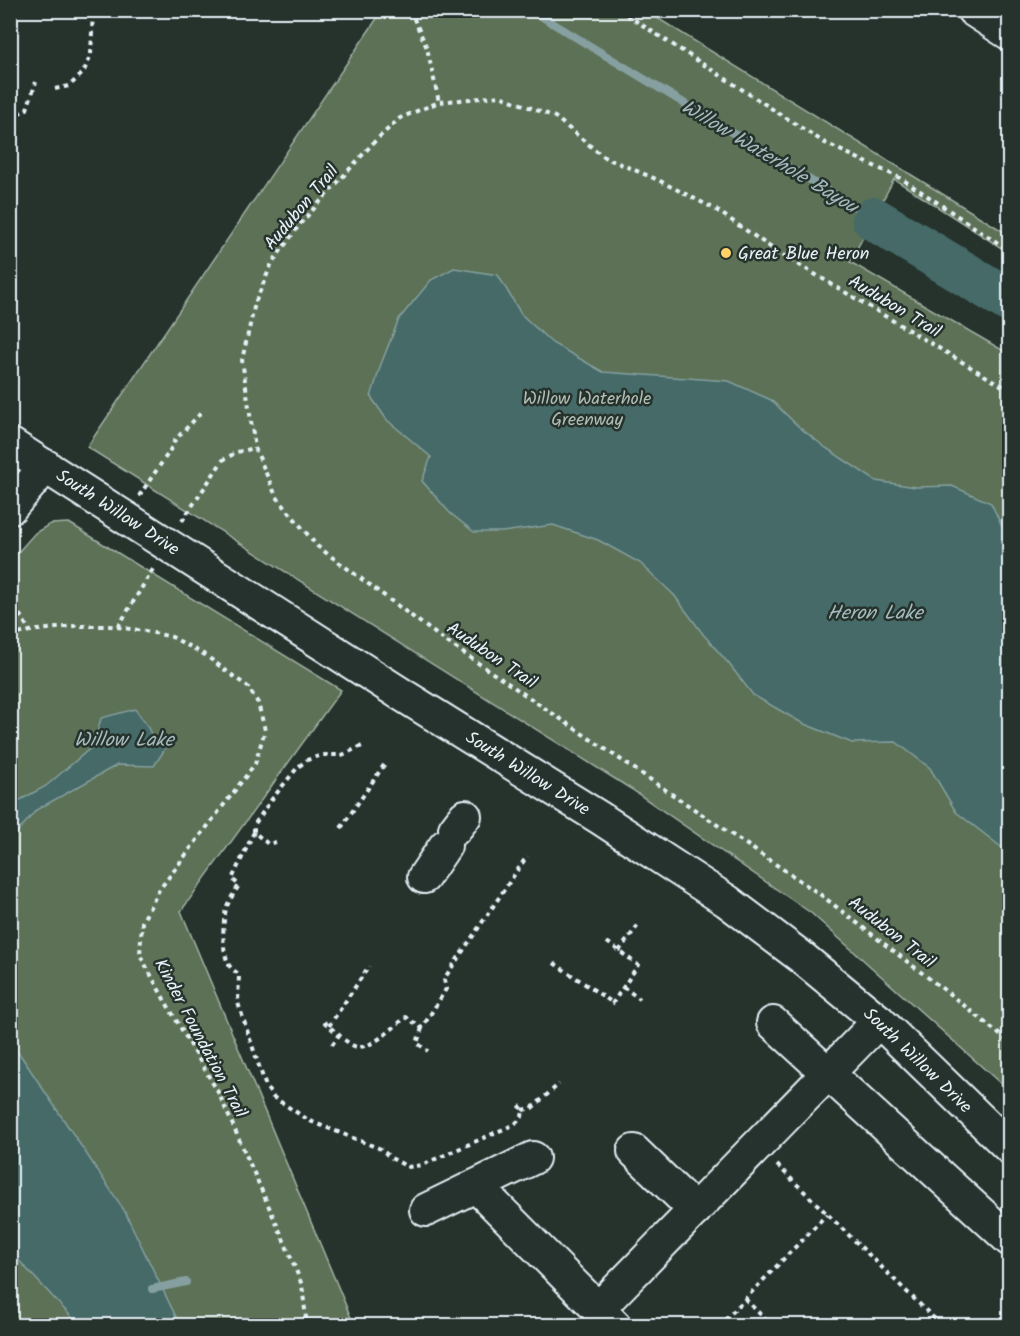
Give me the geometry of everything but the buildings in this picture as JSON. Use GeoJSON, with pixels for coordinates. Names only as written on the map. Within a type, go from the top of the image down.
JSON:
{"type":"FeatureCollection","features":[{"type":"Feature","properties":{"kind":"street"},"geometry":{"type":"LineString","coordinates":[[973,10],[1010,34]]}},
{"type":"Feature","properties":{"kind":"street","name":"South Willow Drive"},"geometry":{"type":"LineString","coordinates":[[10,444],[727,901],[800,956],[879,1021],[1010,1148]]}},
{"type":"Feature","properties":{"kind":"street"},"geometry":{"type":"LineString","coordinates":[[10,508],[46,466]]}},
{"type":"Feature","properties":{"kind":"street"},"geometry":{"type":"LineString","coordinates":[[424,878],[455,830]]}},
{"type":"Feature","properties":{"kind":"street"},"geometry":{"type":"LineString","coordinates":[[476,1186],[607,1317],[695,1210],[879,1021]]}},
{"type":"Feature","properties":{"kind":"street"},"geometry":{"type":"LineString","coordinates":[[773,1023],[1010,1240]]}},
{"type":"Feature","properties":{"kind":"street"},"geometry":{"type":"LineString","coordinates":[[634,1151],[695,1210]]}},
{"type":"Feature","properties":{"kind":"street"},"geometry":{"type":"LineString","coordinates":[[426,1210],[533,1158]]}},
{"type":"Feature","properties":{"kind":"path"},"geometry":{"type":"LineString","coordinates":[[55,89],[69,86],[83,73],[92,55],[93,10]]}},
{"type":"Feature","properties":{"kind":"path"},"geometry":{"type":"LineString","coordinates":[[410,10],[427,48],[439,102]]}},
{"type":"Feature","properties":{"kind":"path"},"geometry":{"type":"LineString","coordinates":[[619,10],[825,143],[902,179],[1010,251]]}},
{"type":"Feature","properties":{"kind":"path"},"geometry":{"type":"LineString","coordinates":[[10,118],[27,109],[36,82]]}},
{"type":"Feature","properties":{"kind":"path","name":"Audubon Trail"},"geometry":{"type":"LineString","coordinates":[[1010,392],[776,251],[715,209],[656,179],[604,158],[555,117],[500,96],[439,102],[400,118],[375,141],[300,224],[272,263],[255,303],[242,360],[255,448],[276,496],[317,546],[444,640],[821,895],[1010,1043]]}},
{"type":"Feature","properties":{"kind":"path"},"geometry":{"type":"LineString","coordinates":[[125,517],[175,440],[201,413]]}},
{"type":"Feature","properties":{"kind":"path"},"geometry":{"type":"LineString","coordinates":[[179,527],[223,460],[237,452],[255,448]]}},
{"type":"Feature","properties":{"kind":"path"},"geometry":{"type":"LineString","coordinates":[[118,627],[151,572]]}},
{"type":"Feature","properties":{"kind":"path"},"geometry":{"type":"LineString","coordinates":[[10,598],[30,632]]}},
{"type":"Feature","properties":{"kind":"path","name":"Kinder Foundation Trail"},"geometry":{"type":"LineString","coordinates":[[10,636],[75,626],[118,627],[172,637],[205,655],[248,687],[258,703],[265,730],[255,764],[159,890],[142,922],[140,955],[219,1094],[302,1285],[307,1326]]}},
{"type":"Feature","properties":{"kind":"path"},"geometry":{"type":"LineString","coordinates":[[362,746],[342,755],[322,755],[307,760],[298,767],[254,825],[254,832],[232,879],[239,885],[226,907],[224,948],[232,969],[239,974],[238,1003],[266,1087],[273,1097],[310,1121],[381,1149],[391,1158],[408,1167],[422,1165],[515,1124],[522,1117],[522,1110],[517,1102]]}},
{"type":"Feature","properties":{"kind":"path"},"geometry":{"type":"LineString","coordinates":[[341,828],[386,762]]}},
{"type":"Feature","properties":{"kind":"path"},"geometry":{"type":"LineString","coordinates":[[254,832],[268,844],[276,842]]}},
{"type":"Feature","properties":{"kind":"path"},"geometry":{"type":"LineString","coordinates":[[428,1051],[417,1043],[422,1028],[446,989],[444,979],[527,856]]}},
{"type":"Feature","properties":{"kind":"path"},"geometry":{"type":"LineString","coordinates":[[619,951],[639,924]]}},
{"type":"Feature","properties":{"kind":"path"},"geometry":{"type":"LineString","coordinates":[[554,963],[611,1005],[638,965],[607,942]]}},
{"type":"Feature","properties":{"kind":"path"},"geometry":{"type":"LineString","coordinates":[[329,1026],[369,966]]}},
{"type":"Feature","properties":{"kind":"path"},"geometry":{"type":"LineString","coordinates":[[623,987],[640,999]]}},
{"type":"Feature","properties":{"kind":"path"},"geometry":{"type":"LineString","coordinates":[[324,1022],[356,1047],[363,1047],[377,1041],[406,1017],[422,1028]]}},
{"type":"Feature","properties":{"kind":"path"},"geometry":{"type":"LineString","coordinates":[[332,1045],[339,1034]]}},
{"type":"Feature","properties":{"kind":"path"},"geometry":{"type":"LineString","coordinates":[[522,1110],[532,1108],[559,1084]]}},
{"type":"Feature","properties":{"kind":"path"},"geometry":{"type":"LineString","coordinates":[[757,1146],[942,1326]]}},
{"type":"Feature","properties":{"kind":"path"},"geometry":{"type":"LineString","coordinates":[[719,1326],[827,1214]]}},
{"type":"Feature","properties":{"kind":"path"},"geometry":{"type":"LineString","coordinates":[[745,1299],[772,1326]]}},
{"type":"Feature","properties":{"kind":"green space","name":"Willow Waterhole Greenway"},"geometry":{"type":"Polygon","coordinates":[[[382,11],[646,11],[1009,235],[1009,253],[894,179],[850,262],[1009,354],[1009,1091],[811,913],[631,789],[87,447],[382,11]]]}},
{"type":"Feature","properties":{"kind":"green space"},"geometry":{"type":"Polygon","coordinates":[[[69,523],[341,690],[181,911],[354,1325],[11,1326],[11,560],[35,533],[50,524],[69,523]]]}},
{"type":"Feature","properties":{"kind":"water","name":"Heron Lake"},"geometry":{"type":"Polygon","coordinates":[[[454,268],[498,275],[521,314],[552,343],[603,372],[729,381],[771,400],[799,427],[826,448],[876,481],[916,487],[952,486],[991,503],[1009,541],[1009,855],[956,812],[930,768],[896,742],[852,743],[802,723],[753,695],[674,595],[640,563],[598,540],[553,525],[502,532],[474,532],[450,513],[422,481],[431,457],[387,420],[371,397],[399,319],[431,280],[454,268]]]}},
{"type":"Feature","properties":{"kind":"water","name":"Willow Lake"},"geometry":{"type":"Polygon","coordinates":[[[135,709],[153,738],[167,746],[154,766],[117,765],[36,810],[11,840],[11,805],[46,786],[94,745],[101,718],[135,709]]]}},
{"type":"Feature","properties":{"kind":"water"},"geometry":{"type":"Polygon","coordinates":[[[10,1044],[21,1056],[124,1210],[180,1325],[79,1325],[11,1252],[10,1044]]]}},
{"type":"Feature","properties":{"kind":"waterway","name":"Willow Waterhole Bayou"},"geometry":{"type":"LineString","coordinates":[[531,10],[874,219]]}},
{"type":"Feature","properties":{"kind":"waterway","name":"Willow Waterhole Bayou"},"geometry":{"type":"LineString","coordinates":[[874,219],[1010,301]]}},
{"type":"Feature","properties":{"kind":"waterway"},"geometry":{"type":"LineString","coordinates":[[152,1289],[186,1282]]}},
{"type":"Feature","properties":{"kind":"place","name":"Great Blue Heron"},"geometry":{"type":"Point","coordinates":[726,253]}}]}
